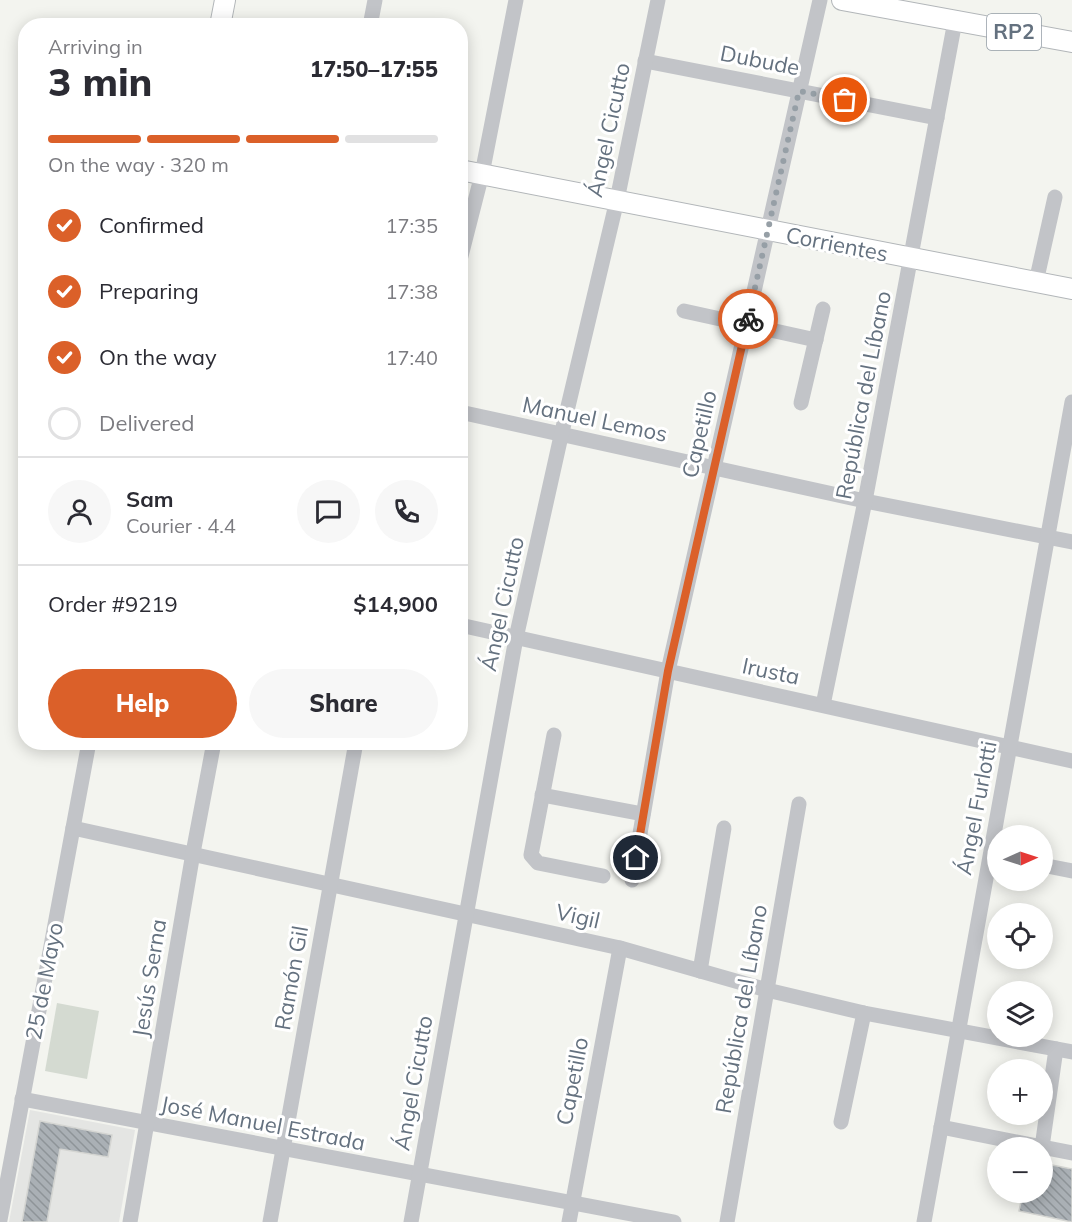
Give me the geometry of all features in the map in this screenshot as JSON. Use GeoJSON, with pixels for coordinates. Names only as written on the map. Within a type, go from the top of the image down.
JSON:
{"type":"FeatureCollection","features":[{"type":"Feature","properties":{"kind":"main road"},"geometry":{"type":"LineString","coordinates":[[222,18],[225,0]]}},
{"type":"Feature","properties":{"kind":"main road","name":"RP2"},"geometry":{"type":"LineString","coordinates":[[842,0],[1072,42]]}},
{"type":"Feature","properties":{"kind":"main road","name":"Corrientes"},"geometry":{"type":"LineString","coordinates":[[468,171],[1072,289]]}},
{"type":"Feature","properties":{"kind":"street"},"geometry":{"type":"LineString","coordinates":[[371,18],[375,0]]}},
{"type":"Feature","properties":{"kind":"street"},"geometry":{"type":"LineString","coordinates":[[468,229],[482,174],[516,0]]}},
{"type":"Feature","properties":{"kind":"street","name":"Ángel Cicutto"},"geometry":{"type":"LineString","coordinates":[[411,1222],[516,638],[617,200],[658,0]]}},
{"type":"Feature","properties":{"kind":"street","name":"Capetillo"},"geometry":{"type":"LineString","coordinates":[[632,880],[668,671],[820,0]]}},
{"type":"Feature","properties":{"kind":"street","name":"República del Líbano"},"geometry":{"type":"LineString","coordinates":[[823,705],[912,259],[955,21]]}},
{"type":"Feature","properties":{"kind":"street","name":"Dubude"},"geometry":{"type":"LineString","coordinates":[[645,61],[937,118]]}},
{"type":"Feature","properties":{"kind":"street"},"geometry":{"type":"LineString","coordinates":[[1036,282],[1055,197]]}},
{"type":"Feature","properties":{"kind":"street"},"geometry":{"type":"LineString","coordinates":[[801,403],[824,309]]}},
{"type":"Feature","properties":{"kind":"street"},"geometry":{"type":"LineString","coordinates":[[684,311],[816,340]]}},
{"type":"Feature","properties":{"kind":"street","name":"Ángel Furlotti"},"geometry":{"type":"LineString","coordinates":[[998,825],[1010,748],[1072,402]]}},
{"type":"Feature","properties":{"kind":"street","name":"Manuel Lemos"},"geometry":{"type":"LineString","coordinates":[[468,414],[714,469],[1072,542]]}},
{"type":"Feature","properties":{"kind":"street","name":"Irusta"},"geometry":{"type":"LineString","coordinates":[[468,627],[1072,761]]}},
{"type":"Feature","properties":{"kind":"street"},"geometry":{"type":"LineString","coordinates":[[554,735],[531,855],[538,863],[603,876]]}},
{"type":"Feature","properties":{"kind":"street","name":"25 de Mayo"},"geometry":{"type":"LineString","coordinates":[[0,1220],[88,750]]}},
{"type":"Feature","properties":{"kind":"street","name":"Jesús Serna"},"geometry":{"type":"LineString","coordinates":[[130,1222],[212,750]]}},
{"type":"Feature","properties":{"kind":"street","name":"Ramón Gil"},"geometry":{"type":"LineString","coordinates":[[270,1222],[355,750]]}},
{"type":"Feature","properties":{"kind":"street"},"geometry":{"type":"LineString","coordinates":[[542,795],[643,814]]}},
{"type":"Feature","properties":{"kind":"street","name":"República del Líbano"},"geometry":{"type":"LineString","coordinates":[[727,1222],[799,804]]}},
{"type":"Feature","properties":{"kind":"street","name":"Vigil"},"geometry":{"type":"LineString","coordinates":[[73,828],[620,948],[767,990],[864,1013],[1072,1052]]}},
{"type":"Feature","properties":{"kind":"street"},"geometry":{"type":"LineString","coordinates":[[699,970],[724,828]]}},
{"type":"Feature","properties":{"kind":"street"},"geometry":{"type":"LineString","coordinates":[[1053,867],[1072,871]]}},
{"type":"Feature","properties":{"kind":"street","name":"Ángel Furlotti"},"geometry":{"type":"LineString","coordinates":[[924,1222],[958,1032],[987,889]]}},
{"type":"Feature","properties":{"kind":"street","name":"Capetillo"},"geometry":{"type":"LineString","coordinates":[[569,1222],[620,948]]}},
{"type":"Feature","properties":{"kind":"street"},"geometry":{"type":"LineString","coordinates":[[841,1122],[864,1013]]}},
{"type":"Feature","properties":{"kind":"street"},"geometry":{"type":"LineString","coordinates":[[1043,1137],[1056,1049]]}},
{"type":"Feature","properties":{"kind":"street","name":"José Manuel Estrada"},"geometry":{"type":"LineString","coordinates":[[22,1099],[674,1222]]}},
{"type":"Feature","properties":{"kind":"street"},"geometry":{"type":"LineString","coordinates":[[941,1127],[992,1137]]}},
{"type":"Feature","properties":{"kind":"street"},"geometry":{"type":"LineString","coordinates":[[1053,1149],[1072,1153]]}},
{"type":"Feature","properties":{"kind":"shaded area"},"geometry":{"type":"Polygon","coordinates":[[[57,1003],[99,1011],[87,1079],[45,1071],[57,1003]]]}},
{"type":"Feature","properties":{"kind":"shaded area"},"geometry":{"type":"Polygon","coordinates":[[[30,1110],[135,1130],[119,1222],[9,1222],[30,1110]]]}},
{"type":"Feature","properties":{"kind":"building"},"geometry":{"type":"Polygon","coordinates":[[[40,1121],[112,1135],[108,1157],[60,1149],[47,1222],[22,1222],[40,1121]]]}},
{"type":"Feature","properties":{"kind":"building"},"geometry":{"type":"Polygon","coordinates":[[[1053,1165],[1072,1169],[1072,1222],[1019,1211],[1021,1203],[1053,1203],[1053,1165]]]}},
{"type":"Feature","properties":{"kind":"way so far"},"geometry":{"type":"LineString","coordinates":[[748,319],[799,91],[845,100]]}},
{"type":"Feature","properties":{"kind":"route"},"geometry":{"type":"LineString","coordinates":[[636,858],[668,671],[748,319]]}}]}
